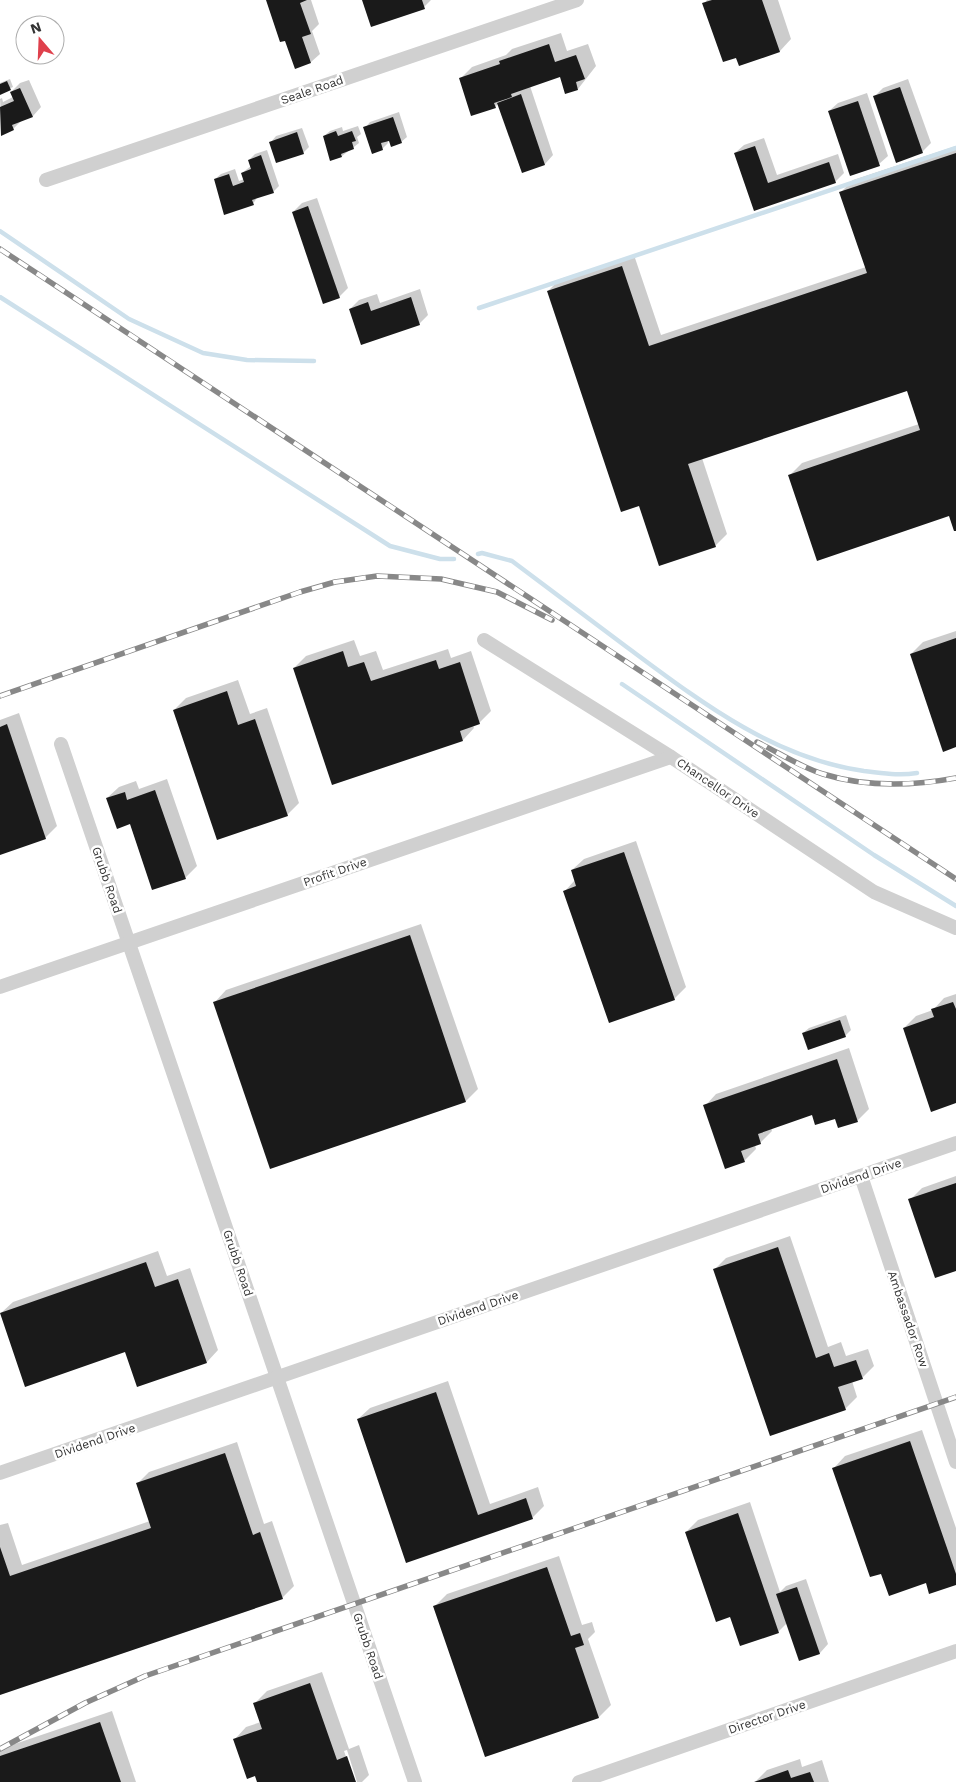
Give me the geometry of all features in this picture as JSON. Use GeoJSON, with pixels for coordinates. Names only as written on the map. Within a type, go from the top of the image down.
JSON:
{"type":"FeatureCollection","features":[{"type":"Feature","properties":{"kind":"street","name":"Seale Road"},"geometry":{"type":"LineString","coordinates":[[46,180],[577,0]]}},
{"type":"Feature","properties":{"kind":"street","name":"Chancellor Drive"},"geometry":{"type":"LineString","coordinates":[[484,640],[671,757],[874,892],[956,928]]}},
{"type":"Feature","properties":{"kind":"street","name":"Grubb Road"},"geometry":{"type":"LineString","coordinates":[[60,744],[415,1782]]}},
{"type":"Feature","properties":{"kind":"street","name":"Profit Drive"},"geometry":{"type":"LineString","coordinates":[[0,987],[671,757]]}},
{"type":"Feature","properties":{"kind":"street","name":"Dividend Drive"},"geometry":{"type":"LineString","coordinates":[[0,1474],[956,1144]]}},
{"type":"Feature","properties":{"kind":"street","name":"Ambassador Row"},"geometry":{"type":"LineString","coordinates":[[861,1176],[956,1462]]}},
{"type":"Feature","properties":{"kind":"street","name":"Director Drive"},"geometry":{"type":"LineString","coordinates":[[579,1782],[956,1651]]}},
{"type":"Feature","properties":{"kind":"building"},"geometry":{"type":"Polygon","coordinates":[[[266,0],[307,0],[300,3],[311,34],[302,37],[311,63],[295,69],[285,41],[280,42],[266,0]]]}},
{"type":"Feature","properties":{"kind":"building"},"geometry":{"type":"Polygon","coordinates":[[[362,0],[422,0],[425,9],[371,27],[362,0]]]}},
{"type":"Feature","properties":{"kind":"building"},"geometry":{"type":"Polygon","coordinates":[[[712,0],[762,0],[780,52],[739,66],[736,58],[723,62],[702,3],[712,0]]]}},
{"type":"Feature","properties":{"kind":"building"},"geometry":{"type":"Polygon","coordinates":[[[549,44],[555,62],[576,55],[585,79],[576,82],[578,90],[565,94],[560,77],[511,94],[512,97],[494,103],[496,108],[471,116],[459,78],[500,64],[499,61],[549,44]]]}},
{"type":"Feature","properties":{"kind":"building"},"geometry":{"type":"Polygon","coordinates":[[[7,81],[11,90],[0,95],[0,84],[7,81]]]}},
{"type":"Feature","properties":{"kind":"building"},"geometry":{"type":"Polygon","coordinates":[[[900,87],[923,153],[896,163],[873,96],[900,87]]]}},
{"type":"Feature","properties":{"kind":"building"},"geometry":{"type":"Polygon","coordinates":[[[20,88],[33,117],[12,125],[14,130],[1,136],[0,107],[14,101],[10,92],[20,88]]]}},
{"type":"Feature","properties":{"kind":"building"},"geometry":{"type":"Polygon","coordinates":[[[521,94],[545,165],[522,173],[497,103],[521,94]]]}},
{"type":"Feature","properties":{"kind":"building"},"geometry":{"type":"Polygon","coordinates":[[[858,101],[880,166],[850,176],[828,111],[858,101]]]}},
{"type":"Feature","properties":{"kind":"building"},"geometry":{"type":"Polygon","coordinates":[[[393,117],[402,143],[391,147],[389,141],[381,143],[383,150],[372,154],[363,127],[393,117]]]}},
{"type":"Feature","properties":{"kind":"building"},"geometry":{"type":"Polygon","coordinates":[[[336,131],[338,136],[352,131],[356,141],[352,142],[354,149],[341,154],[342,157],[330,161],[323,136],[336,131]]]}},
{"type":"Feature","properties":{"kind":"building"},"geometry":{"type":"Polygon","coordinates":[[[297,132],[304,154],[276,163],[269,142],[297,132]]]}},
{"type":"Feature","properties":{"kind":"building"},"geometry":{"type":"Polygon","coordinates":[[[755,146],[768,183],[829,162],[836,183],[754,211],[734,153],[755,146]]]}},
{"type":"Feature","properties":{"kind":"building"},"geometry":{"type":"Polygon","coordinates":[[[956,153],[956,531],[954,531],[949,516],[817,561],[788,475],[920,430],[907,391],[688,464],[716,547],[659,566],[639,506],[621,512],[547,291],[622,266],[649,346],[867,273],[839,192],[956,153]]]}},
{"type":"Feature","properties":{"kind":"building"},"geometry":{"type":"Polygon","coordinates":[[[261,155],[274,193],[252,200],[254,205],[224,215],[214,179],[229,174],[233,186],[244,182],[241,173],[251,169],[248,160],[261,155]]]}},
{"type":"Feature","properties":{"kind":"building"},"geometry":{"type":"Polygon","coordinates":[[[308,206],[340,298],[323,304],[292,212],[308,206]]]}},
{"type":"Feature","properties":{"kind":"building"},"geometry":{"type":"Polygon","coordinates":[[[411,297],[420,325],[361,345],[349,309],[368,302],[371,311],[411,297]]]}},
{"type":"Feature","properties":{"kind":"building"},"geometry":{"type":"Polygon","coordinates":[[[956,638],[956,747],[943,752],[910,654],[956,638]]]}},
{"type":"Feature","properties":{"kind":"building"},"geometry":{"type":"Polygon","coordinates":[[[343,651],[348,667],[364,662],[371,681],[436,660],[439,669],[460,662],[480,724],[460,731],[463,741],[332,785],[293,668],[343,651]]]}},
{"type":"Feature","properties":{"kind":"building"},"geometry":{"type":"Polygon","coordinates":[[[227,691],[238,725],[255,719],[288,816],[217,840],[173,710],[227,691]]]}},
{"type":"Feature","properties":{"kind":"building"},"geometry":{"type":"Polygon","coordinates":[[[7,724],[46,839],[0,855],[0,727],[7,724]]]}},
{"type":"Feature","properties":{"kind":"building"},"geometry":{"type":"Polygon","coordinates":[[[155,790],[186,879],[152,890],[130,824],[117,829],[106,798],[125,792],[127,800],[155,790]]]}},
{"type":"Feature","properties":{"kind":"building"},"geometry":{"type":"Polygon","coordinates":[[[624,852],[675,1000],[609,1023],[563,891],[576,886],[571,870],[624,852]]]}},
{"type":"Feature","properties":{"kind":"building"},"geometry":{"type":"Polygon","coordinates":[[[410,935],[466,1102],[270,1169],[213,1002],[410,935]]]}},
{"type":"Feature","properties":{"kind":"building"},"geometry":{"type":"Polygon","coordinates":[[[953,1002],[956,1009],[956,1103],[931,1112],[903,1028],[934,1017],[931,1009],[953,1002]]]}},
{"type":"Feature","properties":{"kind":"building"},"geometry":{"type":"Polygon","coordinates":[[[840,1020],[846,1037],[808,1050],[802,1033],[840,1020]]]}},
{"type":"Feature","properties":{"kind":"building"},"geometry":{"type":"Polygon","coordinates":[[[837,1059],[858,1122],[838,1128],[835,1119],[815,1125],[812,1115],[758,1134],[761,1144],[741,1151],[745,1162],[725,1169],[703,1105],[837,1059]]]}},
{"type":"Feature","properties":{"kind":"building"},"geometry":{"type":"Polygon","coordinates":[[[956,1183],[956,1271],[935,1278],[908,1199],[956,1183]]]}},
{"type":"Feature","properties":{"kind":"building"},"geometry":{"type":"Polygon","coordinates":[[[778,1247],[816,1358],[829,1353],[834,1367],[856,1360],[863,1379],[838,1387],[846,1410],[770,1436],[713,1269],[778,1247]]]}},
{"type":"Feature","properties":{"kind":"building"},"geometry":{"type":"Polygon","coordinates":[[[146,1262],[155,1287],[178,1279],[207,1363],[137,1387],[125,1352],[25,1387],[0,1313],[146,1262]]]}},
{"type":"Feature","properties":{"kind":"building"},"geometry":{"type":"Polygon","coordinates":[[[436,1392],[478,1515],[526,1498],[533,1519],[406,1563],[357,1419],[436,1392]]]}},
{"type":"Feature","properties":{"kind":"building"},"geometry":{"type":"Polygon","coordinates":[[[910,1441],[956,1574],[956,1585],[929,1594],[926,1583],[889,1596],[881,1574],[870,1577],[832,1468],[910,1441]]]}},
{"type":"Feature","properties":{"kind":"building"},"geometry":{"type":"Polygon","coordinates":[[[225,1453],[253,1535],[260,1532],[283,1599],[0,1695],[0,1547],[10,1576],[151,1528],[136,1483],[225,1453]]]}},
{"type":"Feature","properties":{"kind":"building"},"geometry":{"type":"Polygon","coordinates":[[[738,1513],[779,1633],[740,1646],[730,1617],[716,1622],[685,1532],[738,1513]]]}},
{"type":"Feature","properties":{"kind":"building"},"geometry":{"type":"Polygon","coordinates":[[[547,1567],[571,1636],[580,1633],[584,1645],[575,1648],[599,1718],[485,1757],[433,1606],[547,1567]]]}},
{"type":"Feature","properties":{"kind":"building"},"geometry":{"type":"Polygon","coordinates":[[[797,1587],[820,1654],[799,1661],[776,1594],[797,1587]]]}},
{"type":"Feature","properties":{"kind":"building"},"geometry":{"type":"Polygon","coordinates":[[[310,1683],[337,1760],[347,1756],[356,1782],[257,1782],[255,1776],[247,1779],[233,1739],[262,1729],[253,1703],[310,1683]]]}},
{"type":"Feature","properties":{"kind":"building"},"geometry":{"type":"Polygon","coordinates":[[[100,1722],[121,1782],[0,1782],[0,1756],[100,1722]]]}},
{"type":"Feature","properties":{"kind":"building"},"geometry":{"type":"Polygon","coordinates":[[[788,1770],[791,1778],[810,1772],[814,1782],[754,1782],[788,1770]]]}},
{"type":"Feature","properties":{"kind":"waterway"},"geometry":{"type":"LineString","coordinates":[[479,308],[956,148]]}},
{"type":"Feature","properties":{"kind":"waterway"},"geometry":{"type":"LineString","coordinates":[[0,231],[129,319],[203,353],[247,360],[314,361]]}},
{"type":"Feature","properties":{"kind":"waterway"},"geometry":{"type":"LineString","coordinates":[[0,297],[390,546],[440,559],[454,559]]}},
{"type":"Feature","properties":{"kind":"waterway"},"geometry":{"type":"LineString","coordinates":[[478,554],[482,553],[512,561],[679,686],[767,740],[830,764],[864,771],[903,774],[917,773]]}},
{"type":"Feature","properties":{"kind":"waterway"},"geometry":{"type":"LineString","coordinates":[[622,684],[874,855],[956,906]]}},
{"type":"Feature","properties":{"kind":"railway"},"geometry":{"type":"LineString","coordinates":[[0,249],[956,879]]}},
{"type":"Feature","properties":{"kind":"railway"},"geometry":{"type":"LineString","coordinates":[[0,696],[300,592],[335,582],[377,576],[441,579],[497,592],[552,620]]}},
{"type":"Feature","properties":{"kind":"railway"},"geometry":{"type":"LineString","coordinates":[[757,742],[814,771],[855,781],[906,784],[956,778]]}},
{"type":"Feature","properties":{"kind":"railway"},"geometry":{"type":"LineString","coordinates":[[0,1749],[85,1703],[145,1676],[956,1397]]}}]}
